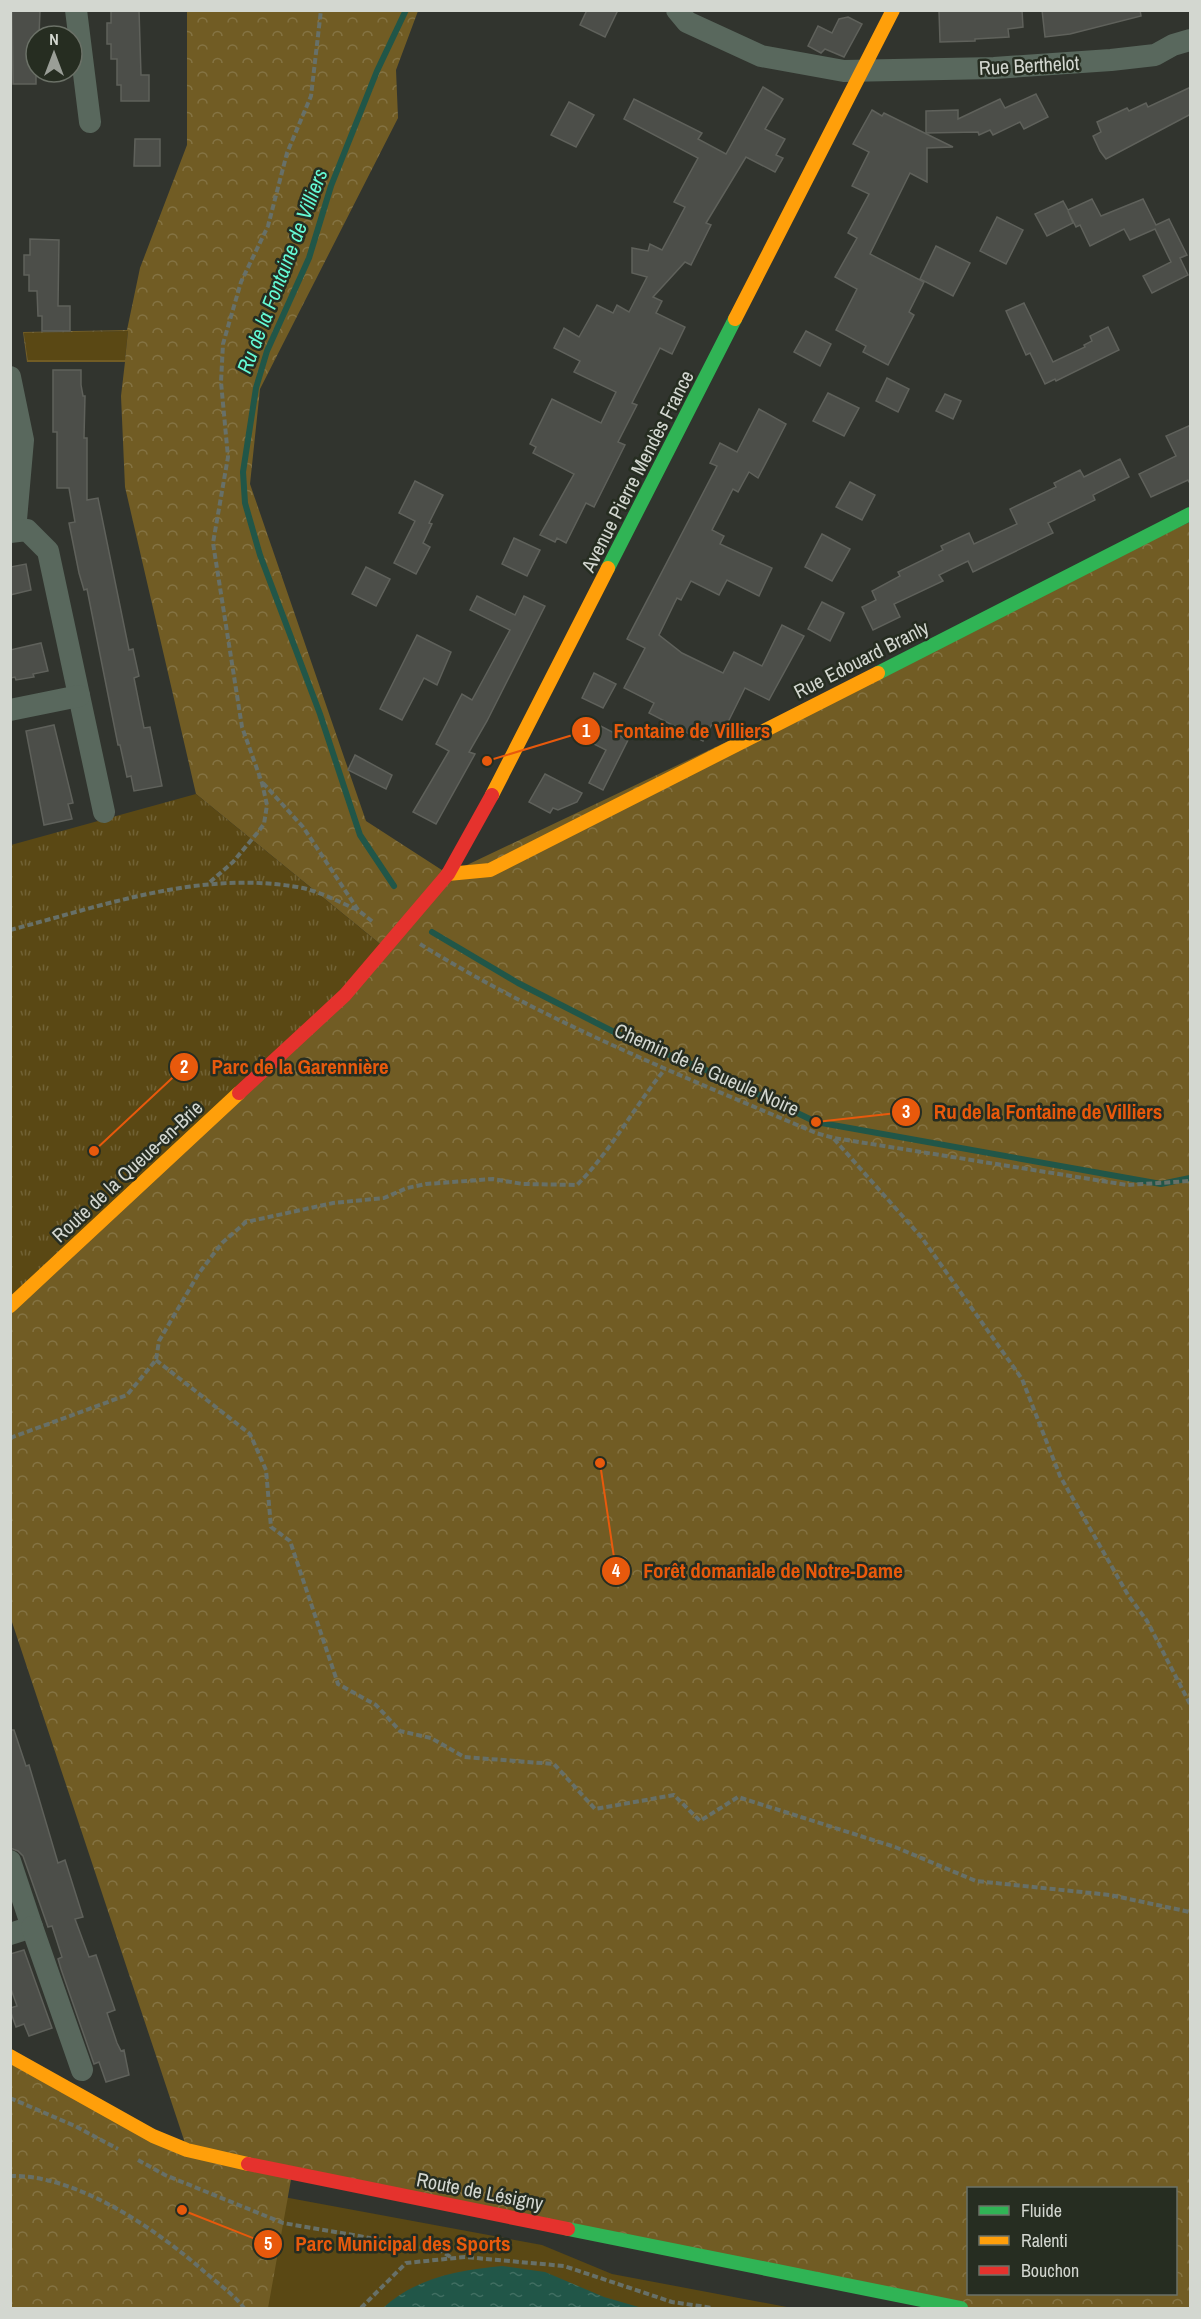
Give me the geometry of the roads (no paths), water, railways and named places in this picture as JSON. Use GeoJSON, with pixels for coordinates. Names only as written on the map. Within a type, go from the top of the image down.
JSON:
{"type":"FeatureCollection","features":[{"type":"Feature","properties":{"kind":"street"},"geometry":{"type":"LineString","coordinates":[[76,10],[90,122]]}},
{"type":"Feature","properties":{"kind":"street","name":"Rue Berthelot"},"geometry":{"type":"LineString","coordinates":[[677,10],[687,22],[761,56],[844,71],[994,68],[1111,60],[1155,55],[1173,45],[1191,40]]}},
{"type":"Feature","properties":{"kind":"street","name":"Avenue Pierre Mendès France"},"geometry":{"type":"LineString","coordinates":[[395,936],[448,874],[477,825],[893,10]]}},
{"type":"Feature","properties":{"kind":"street"},"geometry":{"type":"LineString","coordinates":[[10,377],[23,440],[13,532],[27,530],[48,551],[104,812]]}},
{"type":"Feature","properties":{"kind":"street","name":"Rue Edouard Branly"},"geometry":{"type":"LineString","coordinates":[[448,874],[490,870],[1191,514]]}},
{"type":"Feature","properties":{"kind":"street"},"geometry":{"type":"LineString","coordinates":[[10,710],[79,696]]}},
{"type":"Feature","properties":{"kind":"street","name":"Route de la Queue-en-Brie"},"geometry":{"type":"LineString","coordinates":[[10,1306],[345,995],[395,936]]}},
{"type":"Feature","properties":{"kind":"street"},"geometry":{"type":"LineString","coordinates":[[10,1861],[82,2070]]}},
{"type":"Feature","properties":{"kind":"street"},"geometry":{"type":"LineString","coordinates":[[10,1934],[32,1927]]}},
{"type":"Feature","properties":{"kind":"street","name":"Route de Lésigny"},"geometry":{"type":"LineString","coordinates":[[10,2056],[122,2120],[187,2150],[292,2174],[961,2308]]}},
{"type":"Feature","properties":{"kind":"water"},"geometry":{"type":"Polygon","coordinates":[[[502,2266],[545,2272],[604,2297],[642,2308],[383,2308],[409,2289],[438,2277],[502,2266]]]}},
{"type":"Feature","properties":{"kind":"waterway","name":"Ru de la Fontaine de Villiers"},"geometry":{"type":"LineString","coordinates":[[394,886],[360,835],[320,714],[260,555],[245,503],[243,472],[256,388],[267,351],[309,258],[331,186],[377,71],[406,10]]}},
{"type":"Feature","properties":{"kind":"waterway","name":"Ru de la Fontaine de Villiers"},"geometry":{"type":"LineString","coordinates":[[432,932],[518,983],[618,1034],[718,1075],[816,1122],[1161,1184],[1190,1178]]}},
{"type":"Feature","properties":{"kind":"place","name":"Fontaine de Villiers"},"geometry":{"type":"Point","coordinates":[487,761]}},
{"type":"Feature","properties":{"kind":"place","name":"Ru de la Fontaine de Villiers"},"geometry":{"type":"Point","coordinates":[816,1122]}},
{"type":"Feature","properties":{"kind":"place","name":"Parc de la Garennière"},"geometry":{"type":"Point","coordinates":[94,1151]}},
{"type":"Feature","properties":{"kind":"place","name":"Forêt domaniale de Notre-Dame"},"geometry":{"type":"Point","coordinates":[600,1463]}},
{"type":"Feature","properties":{"kind":"place","name":"Parc Municipal des Sports"},"geometry":{"type":"Point","coordinates":[182,2210]}}]}
